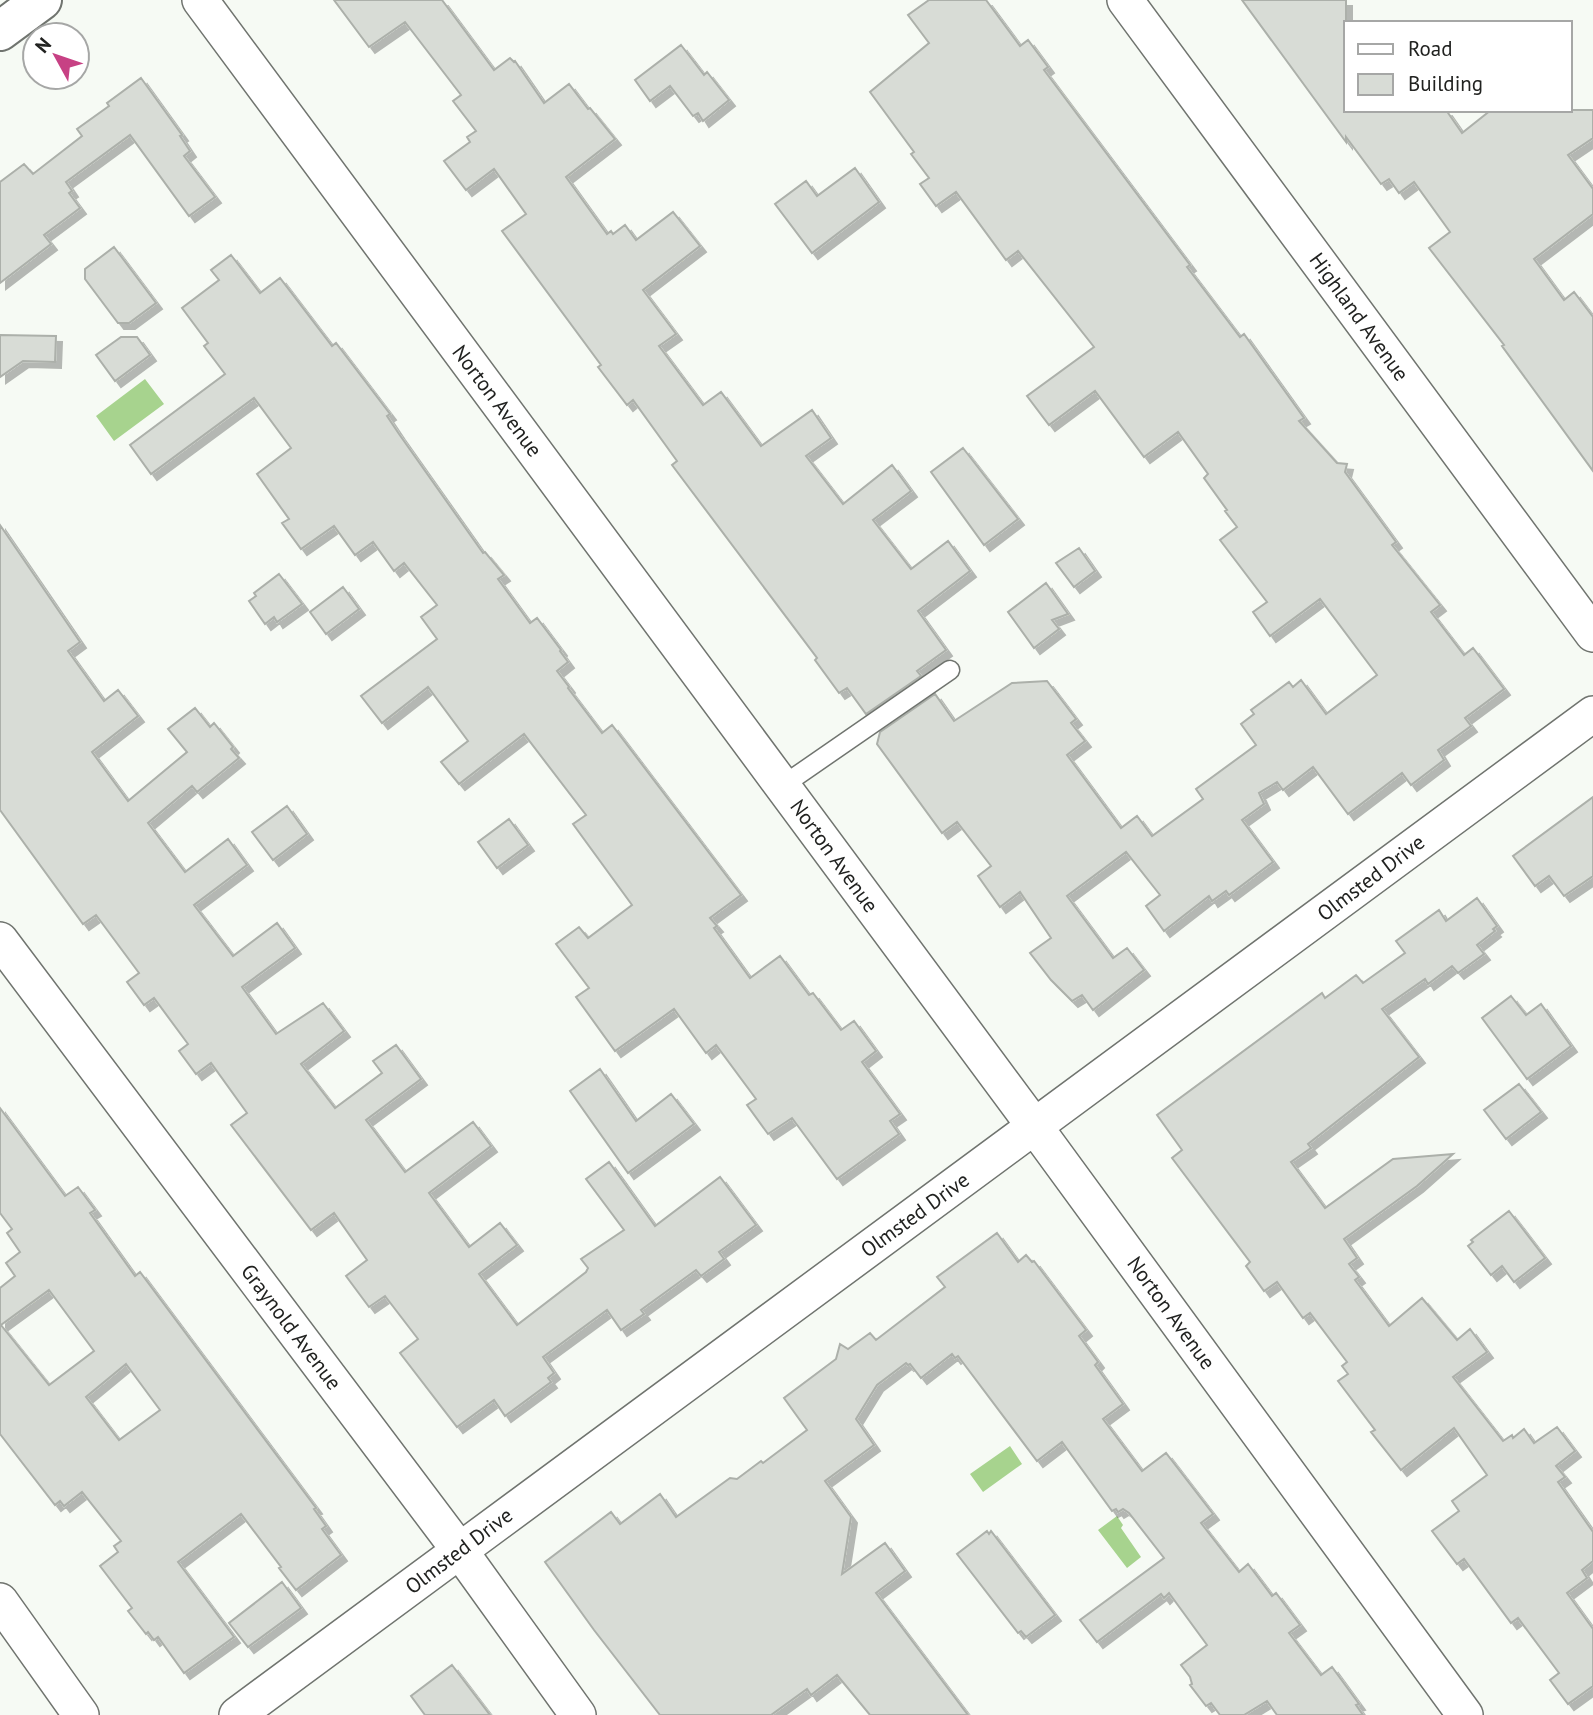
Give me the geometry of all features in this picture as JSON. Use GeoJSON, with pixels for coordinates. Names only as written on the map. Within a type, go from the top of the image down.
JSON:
{"type":"FeatureCollection","features":[{"type":"Feature","properties":{"kind":"street"},"geometry":{"type":"LineString","coordinates":[[0,31],[42,0]]}},
{"type":"Feature","properties":{"kind":"street","name":"Norton Avenue"},"geometry":{"type":"LineString","coordinates":[[200,0],[1035,1127],[1465,1715]]}},
{"type":"Feature","properties":{"kind":"street","name":"Highland Avenue"},"geometry":{"type":"LineString","coordinates":[[1125,0],[1593,634]]}},
{"type":"Feature","properties":{"kind":"street","name":"Olmsted Drive"},"geometry":{"type":"LineString","coordinates":[[237,1715],[1593,714]]}},
{"type":"Feature","properties":{"kind":"street","name":"Graynold Avenue"},"geometry":{"type":"LineString","coordinates":[[0,940],[460,1551],[578,1715]]}},
{"type":"Feature","properties":{"kind":"street"},"geometry":{"type":"LineString","coordinates":[[0,1601],[81,1715]]}},
{"type":"Feature","properties":{"kind":"lane"},"geometry":{"type":"LineString","coordinates":[[782,786],[950,670]]}},
{"type":"Feature","properties":{"kind":"shaded area"},"geometry":{"type":"Polygon","coordinates":[[[145,379],[164,404],[114,441],[96,416],[145,379]]]}},
{"type":"Feature","properties":{"kind":"shaded area"},"geometry":{"type":"Polygon","coordinates":[[[1010,1446],[1022,1464],[983,1492],[970,1474],[1010,1446]]]}},
{"type":"Feature","properties":{"kind":"shaded area"},"geometry":{"type":"Polygon","coordinates":[[[1117,1516],[1123,1525],[1121,1528],[1141,1557],[1127,1568],[1098,1530],[1117,1516]]]}},
{"type":"Feature","properties":{"kind":"building"},"geometry":{"type":"Polygon","coordinates":[[[334,0],[442,0],[494,70],[510,58],[515,61],[544,103],[569,84],[588,109],[590,108],[615,139],[566,177],[607,234],[611,231],[613,234],[625,225],[636,240],[673,212],[700,246],[643,290],[676,334],[659,346],[703,405],[721,392],[761,446],[812,410],[831,438],[806,456],[843,504],[892,465],[911,491],[873,520],[911,569],[948,541],[970,571],[918,611],[946,650],[917,671],[921,676],[866,714],[847,688],[839,693],[815,660],[817,658],[672,465],[677,461],[633,400],[627,405],[598,367],[601,365],[502,231],[526,214],[494,169],[466,190],[444,161],[470,142],[467,137],[476,131],[453,101],[461,95],[405,22],[369,47],[334,0]]]}},
{"type":"Feature","properties":{"kind":"building"},"geometry":{"type":"Polygon","coordinates":[[[929,0],[986,0],[1020,46],[1028,40],[1048,67],[1044,70],[1190,265],[1187,267],[1240,337],[1244,334],[1304,418],[1299,421],[1337,463],[1347,464],[1345,472],[1396,542],[1392,545],[1440,605],[1431,612],[1464,655],[1473,648],[1504,689],[1465,718],[1471,726],[1438,750],[1444,760],[1411,785],[1402,773],[1348,814],[1313,767],[1283,790],[1277,782],[1259,793],[1264,804],[1242,820],[1273,862],[1229,895],[1226,891],[1212,901],[1209,896],[1164,931],[1146,906],[1160,895],[1126,852],[1067,896],[1113,958],[1127,948],[1144,970],[1093,1010],[1082,995],[1072,1001],[1030,953],[1051,938],[1020,892],[1000,907],[978,876],[991,866],[957,822],[942,833],[877,744],[880,732],[935,694],[954,721],[1012,683],[1047,681],[1076,719],[1071,723],[1085,741],[1067,755],[1121,828],[1137,816],[1152,836],[1203,799],[1196,789],[1256,745],[1241,724],[1254,714],[1251,710],[1289,682],[1293,687],[1301,680],[1326,714],[1377,675],[1320,599],[1270,636],[1253,612],[1267,602],[1220,540],[1237,527],[1204,478],[1208,474],[1178,432],[1144,457],[1095,391],[1049,425],[1027,396],[1094,347],[1018,251],[1006,260],[956,192],[936,206],[920,184],[929,178],[911,154],[914,152],[870,92],[929,43],[908,15],[929,0]]]}},
{"type":"Feature","properties":{"kind":"building"},"geometry":{"type":"Polygon","coordinates":[[[1242,0],[1346,0],[1344,112],[1447,112],[1462,133],[1488,112],[1593,110],[1593,138],[1568,155],[1593,189],[1593,214],[1534,259],[1564,300],[1574,292],[1593,317],[1593,471],[1502,346],[1504,345],[1429,248],[1450,232],[1414,182],[1399,193],[1389,179],[1381,184],[1346,137],[1346,142],[1242,0]]]}},
{"type":"Feature","properties":{"kind":"building"},"geometry":{"type":"Polygon","coordinates":[[[681,45],[704,75],[707,72],[729,100],[703,121],[698,113],[693,116],[670,86],[650,101],[635,80],[681,45]]]}},
{"type":"Feature","properties":{"kind":"building"},"geometry":{"type":"Polygon","coordinates":[[[141,78],[182,135],[180,136],[190,151],[184,156],[215,197],[189,216],[130,135],[66,182],[72,191],[69,193],[80,208],[44,235],[51,244],[0,283],[0,182],[24,164],[33,174],[82,136],[77,129],[141,78]]]}},
{"type":"Feature","properties":{"kind":"building"},"geometry":{"type":"Polygon","coordinates":[[[855,168],[879,202],[812,253],[775,204],[806,181],[817,196],[855,168]]]}},
{"type":"Feature","properties":{"kind":"building"},"geometry":{"type":"Polygon","coordinates":[[[114,247],[156,303],[129,323],[118,323],[85,279],[85,269],[114,247]]]}},
{"type":"Feature","properties":{"kind":"building"},"geometry":{"type":"Polygon","coordinates":[[[231,255],[260,293],[280,278],[332,346],[336,343],[390,414],[387,416],[399,434],[483,553],[485,552],[504,575],[498,579],[530,623],[537,618],[561,650],[568,662],[557,671],[568,688],[602,733],[612,725],[741,895],[710,918],[717,926],[714,928],[750,978],[780,956],[809,995],[813,993],[841,1030],[854,1021],[876,1051],[862,1062],[900,1114],[890,1121],[899,1134],[837,1179],[792,1118],[768,1134],[747,1105],[756,1099],[716,1045],[706,1053],[674,1009],[615,1051],[576,997],[589,988],[556,944],[579,927],[588,938],[632,905],[573,824],[586,815],[524,734],[459,784],[441,762],[468,741],[428,687],[382,723],[361,696],[437,639],[421,617],[437,605],[404,563],[394,571],[373,542],[355,555],[334,526],[301,549],[282,523],[289,519],[257,474],[291,448],[254,398],[151,474],[130,445],[225,374],[204,346],[208,343],[182,308],[219,280],[211,270],[231,255]]]}},
{"type":"Feature","properties":{"kind":"building"},"geometry":{"type":"Polygon","coordinates":[[[0,335],[56,336],[55,362],[23,361],[0,377],[0,335]]]}},
{"type":"Feature","properties":{"kind":"building"},"geometry":{"type":"Polygon","coordinates":[[[121,337],[137,337],[150,355],[115,381],[96,355],[121,337]]]}},
{"type":"Feature","properties":{"kind":"building"},"geometry":{"type":"Polygon","coordinates":[[[963,448],[1018,519],[984,545],[931,472],[963,448]]]}},
{"type":"Feature","properties":{"kind":"building"},"geometry":{"type":"Polygon","coordinates":[[[0,525],[80,642],[68,651],[104,701],[118,690],[138,716],[92,752],[128,801],[187,752],[168,729],[195,708],[210,727],[214,723],[239,758],[197,792],[192,786],[148,823],[185,872],[228,839],[247,865],[194,905],[233,956],[277,923],[295,948],[242,987],[276,1034],[323,1003],[344,1031],[301,1064],[335,1108],[382,1073],[373,1061],[396,1045],[421,1079],[366,1120],[405,1172],[473,1122],[491,1146],[429,1193],[469,1247],[500,1223],[517,1245],[479,1274],[517,1325],[586,1272],[588,1268],[581,1259],[624,1230],[586,1179],[609,1162],[655,1226],[720,1177],[756,1225],[719,1252],[724,1259],[701,1276],[696,1270],[641,1310],[644,1314],[621,1330],[607,1310],[543,1357],[554,1373],[548,1378],[551,1382],[505,1416],[494,1400],[457,1427],[400,1353],[418,1339],[385,1296],[369,1307],[346,1276],[367,1260],[334,1213],[311,1230],[231,1125],[247,1113],[211,1063],[196,1074],[179,1051],[188,1044],[154,998],[144,1005],[127,982],[139,973],[96,915],[83,924],[0,810],[0,525]]]}},
{"type":"Feature","properties":{"kind":"building"},"geometry":{"type":"Polygon","coordinates":[[[1079,548],[1095,571],[1074,587],[1056,563],[1079,548]]]}},
{"type":"Feature","properties":{"kind":"building"},"geometry":{"type":"Polygon","coordinates":[[[279,574],[302,604],[277,622],[274,617],[265,624],[249,601],[256,596],[254,593],[279,574]]]}},
{"type":"Feature","properties":{"kind":"building"},"geometry":{"type":"Polygon","coordinates":[[[1046,583],[1068,614],[1052,620],[1059,629],[1034,648],[1008,612],[1046,583]]]}},
{"type":"Feature","properties":{"kind":"building"},"geometry":{"type":"Polygon","coordinates":[[[343,587],[359,609],[326,634],[310,612],[343,587]]]}},
{"type":"Feature","properties":{"kind":"building"},"geometry":{"type":"Polygon","coordinates":[[[1593,797],[1593,876],[1564,896],[1549,876],[1535,886],[1513,856],[1593,797]]]}},
{"type":"Feature","properties":{"kind":"building"},"geometry":{"type":"Polygon","coordinates":[[[287,806],[307,834],[273,860],[252,832],[287,806]]]}},
{"type":"Feature","properties":{"kind":"building"},"geometry":{"type":"Polygon","coordinates":[[[509,819],[528,845],[497,868],[478,842],[509,819]]]}},
{"type":"Feature","properties":{"kind":"building"},"geometry":{"type":"Polygon","coordinates":[[[1477,898],[1497,926],[1493,929],[1495,931],[1477,945],[1484,954],[1458,973],[1452,966],[1428,984],[1425,979],[1382,1009],[1419,1057],[1308,1144],[1311,1148],[1291,1162],[1325,1208],[1393,1159],[1453,1154],[1417,1186],[1344,1239],[1357,1258],[1349,1264],[1359,1277],[1355,1280],[1389,1326],[1422,1298],[1457,1340],[1470,1329],[1487,1352],[1453,1377],[1503,1441],[1512,1435],[1513,1438],[1524,1429],[1534,1443],[1557,1427],[1575,1451],[1556,1466],[1565,1477],[1558,1482],[1593,1532],[1593,1561],[1582,1570],[1587,1578],[1567,1593],[1593,1629],[1593,1686],[1568,1704],[1550,1680],[1559,1673],[1518,1618],[1511,1623],[1464,1559],[1457,1564],[1432,1531],[1459,1511],[1452,1501],[1487,1475],[1454,1428],[1401,1470],[1371,1432],[1375,1430],[1338,1381],[1348,1374],[1342,1366],[1347,1362],[1310,1313],[1303,1318],[1277,1282],[1264,1291],[1246,1266],[1250,1262],[1172,1158],[1182,1150],[1157,1115],[1322,993],[1325,998],[1356,975],[1363,983],[1405,953],[1396,941],[1439,910],[1446,921],[1477,898]]]}},
{"type":"Feature","properties":{"kind":"building"},"geometry":{"type":"Polygon","coordinates":[[[1511,996],[1526,1015],[1541,1004],[1571,1046],[1527,1079],[1482,1018],[1511,996]]]}},
{"type":"Feature","properties":{"kind":"building"},"geometry":{"type":"Polygon","coordinates":[[[600,1069],[636,1121],[671,1094],[694,1124],[628,1173],[570,1091],[600,1069]]]}},
{"type":"Feature","properties":{"kind":"building"},"geometry":{"type":"Polygon","coordinates":[[[1519,1084],[1541,1112],[1506,1139],[1484,1110],[1519,1084]]]}},
{"type":"Feature","properties":{"kind":"building"},"geometry":{"type":"Polygon","coordinates":[[[0,1108],[65,1196],[78,1187],[95,1210],[90,1213],[135,1276],[140,1272],[316,1508],[314,1509],[326,1526],[322,1529],[341,1555],[296,1590],[241,1514],[178,1562],[234,1637],[184,1673],[158,1637],[154,1640],[148,1632],[146,1634],[128,1611],[132,1608],[100,1566],[118,1552],[114,1546],[121,1541],[82,1492],[64,1506],[60,1501],[55,1505],[0,1434],[0,1288],[15,1276],[6,1263],[20,1252],[7,1233],[12,1229],[0,1213],[0,1108]],[[49,1290],[1,1325],[49,1385],[94,1351],[49,1290]],[[126,1364],[86,1397],[119,1440],[160,1410],[126,1364]]]}},
{"type":"Feature","properties":{"kind":"building"},"geometry":{"type":"Polygon","coordinates":[[[1509,1211],[1545,1258],[1514,1282],[1502,1266],[1491,1275],[1468,1246],[1473,1242],[1471,1240],[1509,1211]]]}},
{"type":"Feature","properties":{"kind":"building"},"geometry":{"type":"Polygon","coordinates":[[[997,1233],[1018,1262],[1026,1255],[1034,1261],[1086,1330],[1079,1336],[1098,1362],[1095,1365],[1123,1404],[1103,1419],[1142,1471],[1166,1453],[1213,1514],[1201,1523],[1239,1572],[1248,1564],[1272,1596],[1276,1593],[1300,1625],[1289,1633],[1321,1675],[1332,1667],[1359,1704],[1356,1705],[1363,1715],[1277,1715],[1267,1701],[1244,1715],[1220,1715],[1211,1703],[1206,1706],[1190,1685],[1190,1677],[1181,1665],[1207,1645],[1169,1593],[1164,1598],[1161,1594],[1097,1642],[1080,1620],[1164,1558],[1129,1513],[1123,1509],[1112,1511],[1062,1442],[1037,1461],[958,1356],[955,1358],[952,1354],[921,1378],[910,1364],[906,1363],[877,1385],[856,1419],[874,1445],[825,1481],[851,1517],[842,1574],[885,1543],[905,1571],[876,1593],[968,1715],[870,1715],[837,1675],[811,1695],[807,1689],[771,1715],[660,1715],[594,1630],[545,1562],[611,1512],[620,1524],[660,1494],[676,1517],[730,1478],[737,1479],[761,1461],[763,1463],[807,1430],[784,1398],[836,1359],[840,1344],[848,1349],[870,1333],[876,1340],[945,1287],[937,1277],[997,1233]]]}},
{"type":"Feature","properties":{"kind":"building"},"geometry":{"type":"Polygon","coordinates":[[[987,1531],[989,1534],[991,1531],[1055,1615],[1026,1637],[1021,1631],[1018,1633],[957,1554],[987,1531]]]}},
{"type":"Feature","properties":{"kind":"building"},"geometry":{"type":"Polygon","coordinates":[[[282,1582],[301,1608],[248,1647],[229,1623],[282,1582]]]}},
{"type":"Feature","properties":{"kind":"building"},"geometry":{"type":"Polygon","coordinates":[[[452,1665],[490,1715],[425,1715],[411,1696],[452,1665]]]}}]}
